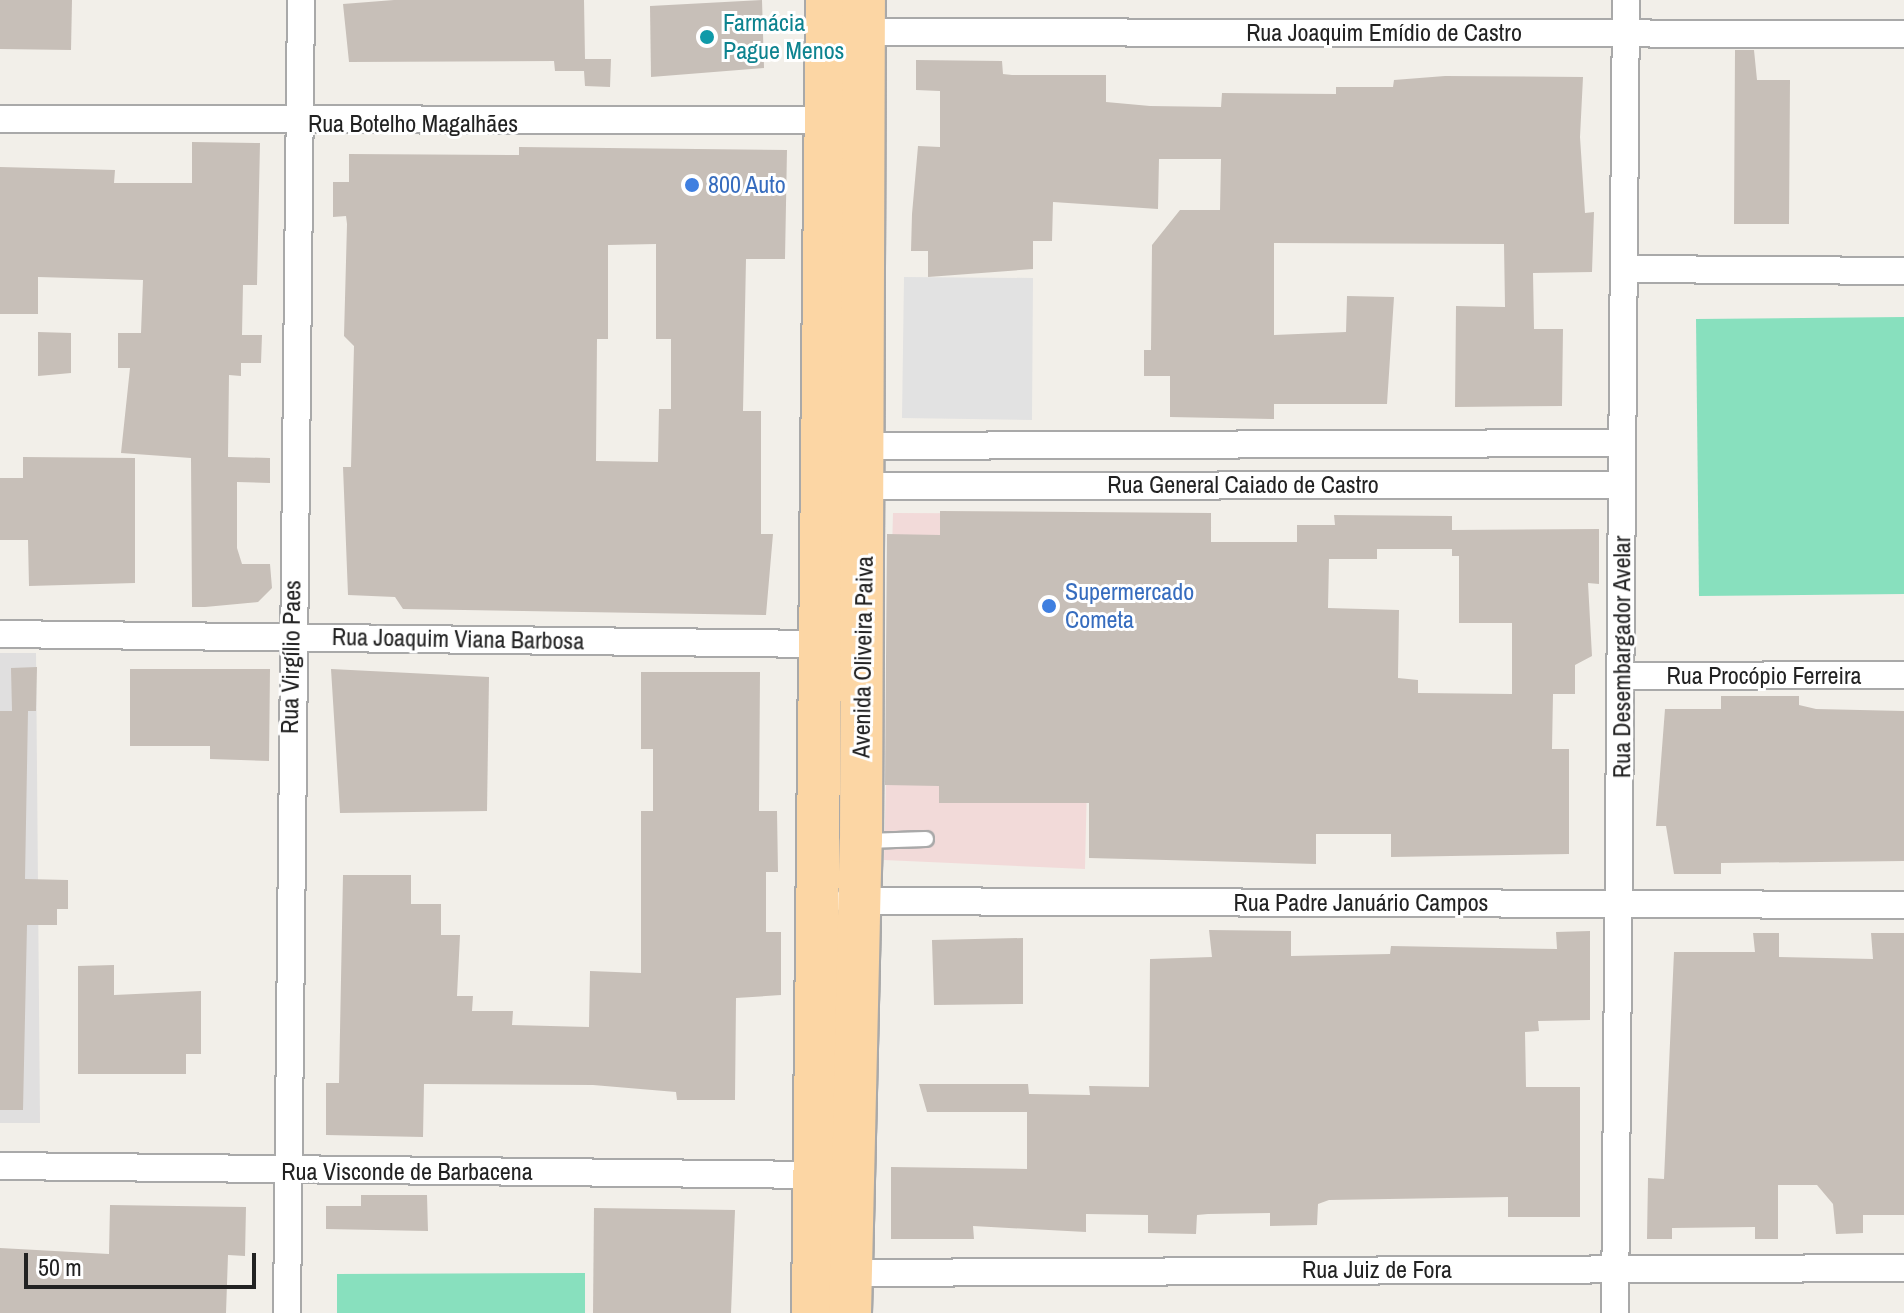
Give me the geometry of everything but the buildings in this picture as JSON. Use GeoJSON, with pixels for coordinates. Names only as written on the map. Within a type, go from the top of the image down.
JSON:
{"type":"FeatureCollection","features":[{"type":"Feature","properties":{"kind":"main road","name":"Avenida Oliveira Paiva"},"geometry":{"type":"LineString","coordinates":[[813,1313],[827,0]]}},
{"type":"Feature","properties":{"kind":"main road","name":"Avenida Oliveira Paiva"},"geometry":{"type":"LineString","coordinates":[[850,1293],[861,841],[865,466],[864,16]]}},
{"type":"Feature","properties":{"kind":"street","name":"Rua Virgílio Paes"},"geometry":{"type":"LineString","coordinates":[[287,1313],[283,1172],[301,0]]}},
{"type":"Feature","properties":{"kind":"street","name":"Rua Desembargador Avelar"},"geometry":{"type":"LineString","coordinates":[[1615,1313],[1622,904],[1621,443],[1626,0]]}},
{"type":"Feature","properties":{"kind":"street","name":"Rua Joaquim Emídio de Castro"},"geometry":{"type":"LineString","coordinates":[[864,16],[1626,32],[1904,34]]}},
{"type":"Feature","properties":{"kind":"street","name":"Rua Botelho Magalhães"},"geometry":{"type":"LineString","coordinates":[[0,119],[300,125],[826,120]]}},
{"type":"Feature","properties":{"kind":"street"},"geometry":{"type":"LineString","coordinates":[[1624,269],[1904,271]]}},
{"type":"Feature","properties":{"kind":"street","name":"Rua General Caiado de Castro"},"geometry":{"type":"LineString","coordinates":[[865,466],[1621,443]]}},
{"type":"Feature","properties":{"kind":"street","name":"Rua General Caiado de Castro"},"geometry":{"type":"LineString","coordinates":[[865,466],[1622,485]]}},
{"type":"Feature","properties":{"kind":"street","name":"Rua Joaquim Viana Barbosa"},"geometry":{"type":"LineString","coordinates":[[0,634],[821,644]]}},
{"type":"Feature","properties":{"kind":"street","name":"Rua Procópio Ferreira"},"geometry":{"type":"LineString","coordinates":[[1623,676],[1904,675]]}},
{"type":"Feature","properties":{"kind":"street","name":"Rua Padre Januário Campos"},"geometry":{"type":"LineString","coordinates":[[818,901],[1904,905]]}},
{"type":"Feature","properties":{"kind":"street","name":"Rua Visconde de Barbacena"},"geometry":{"type":"LineString","coordinates":[[0,1166],[283,1172],[814,1175]]}},
{"type":"Feature","properties":{"kind":"street","name":"Rua Juiz de Fora"},"geometry":{"type":"LineString","coordinates":[[850,1293],[1615,1269],[1904,1268]]}},
{"type":"Feature","properties":{"kind":"lane"},"geometry":{"type":"LineString","coordinates":[[861,841],[926,839]]}},
{"type":"Feature","properties":{"kind":"shaded area"},"geometry":{"type":"Polygon","coordinates":[[[904,277],[1033,278],[1032,420],[902,418],[904,277]]]}},
{"type":"Feature","properties":{"kind":"shaded area","name":"Supermercado Cometa"},"geometry":{"type":"Polygon","coordinates":[[[893,513],[1211,514],[1211,694],[1089,693],[1085,869],[884,860],[893,513]]]}},
{"type":"Feature","properties":{"kind":"shaded area"},"geometry":{"type":"Polygon","coordinates":[[[0,653],[36,653],[40,1123],[0,1123],[0,653]]]}},
{"type":"Feature","properties":{"kind":"green space"},"geometry":{"type":"Polygon","coordinates":[[[1904,317],[1904,594],[1699,596],[1696,319],[1904,317]]]}},
{"type":"Feature","properties":{"kind":"green space"},"geometry":{"type":"Polygon","coordinates":[[[585,1273],[585,1313],[337,1313],[337,1274],[585,1273]]]}},
{"type":"Feature","properties":{"kind":"place","name":"Farmácia Pague Menos"},"geometry":{"type":"Point","coordinates":[707,37]}},
{"type":"Feature","properties":{"kind":"place","name":"800 Auto"},"geometry":{"type":"Point","coordinates":[692,185]}},
{"type":"Feature","properties":{"kind":"place","name":"Supermercado Cometa"},"geometry":{"type":"Point","coordinates":[1049,606]}}]}
